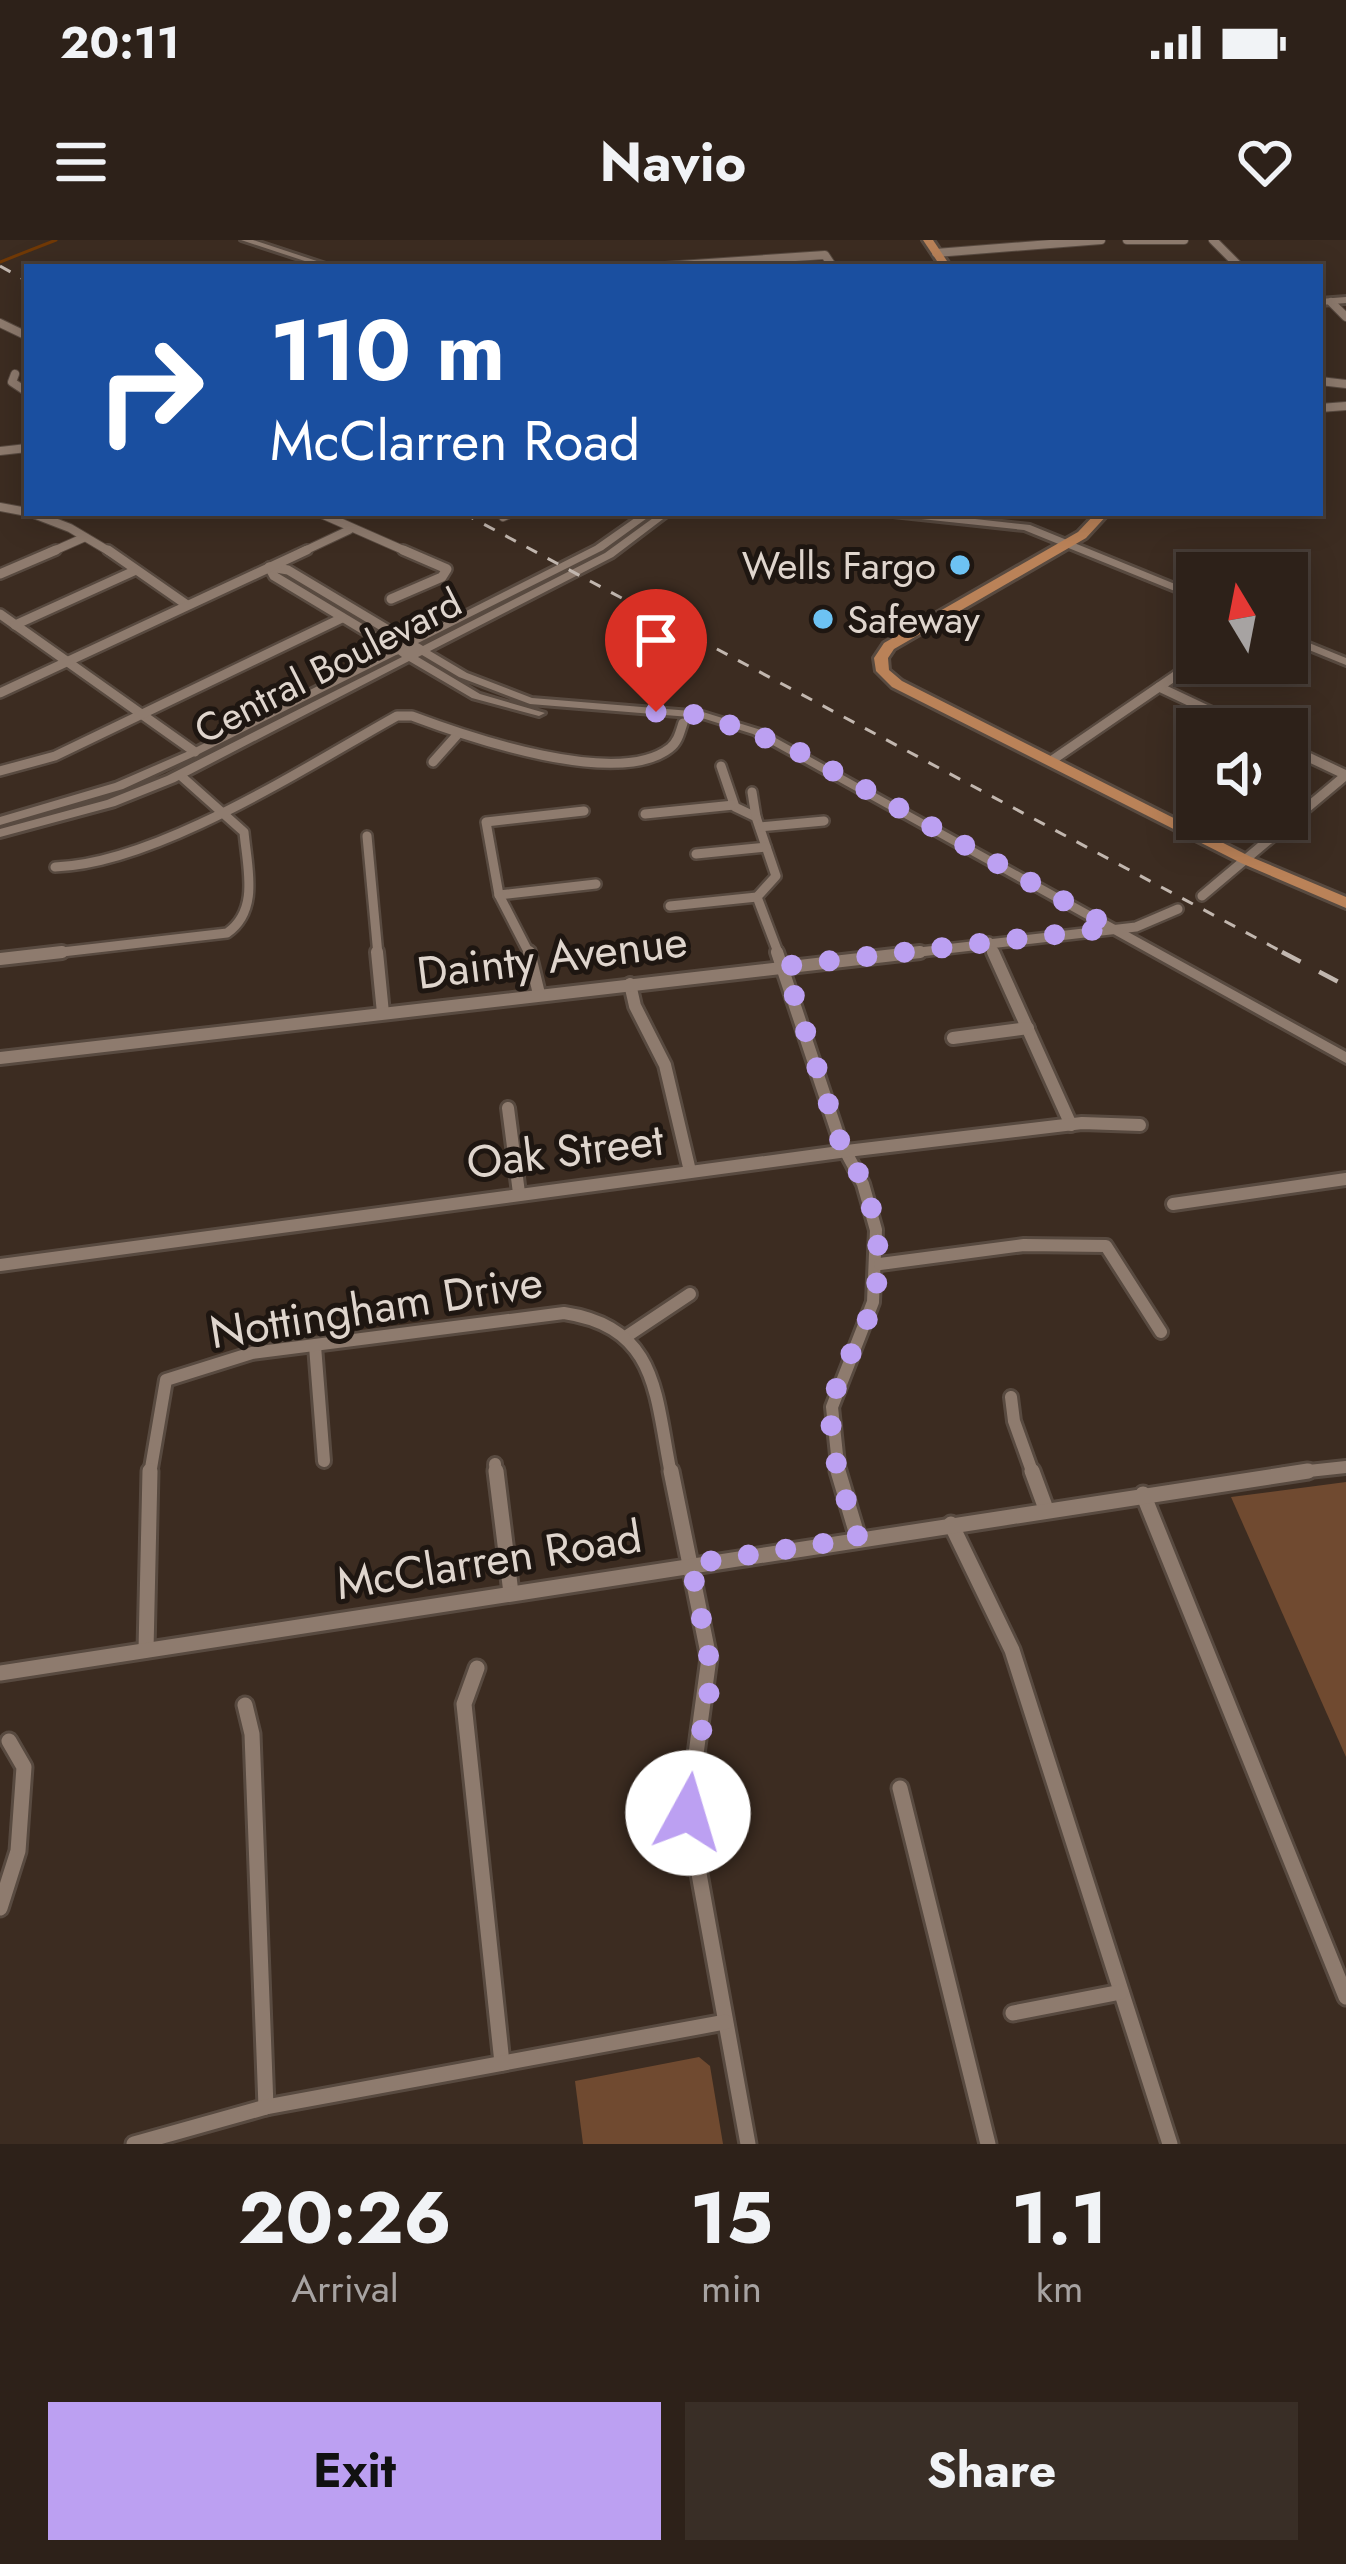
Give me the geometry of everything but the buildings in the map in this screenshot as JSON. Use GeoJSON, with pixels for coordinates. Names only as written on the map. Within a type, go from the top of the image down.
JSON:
{"type":"FeatureCollection","features":[{"type":"Feature","properties":{"kind":"main road"},"geometry":{"type":"LineString","coordinates":[[928,240],[944,264]]}},
{"type":"Feature","properties":{"kind":"main road"},"geometry":{"type":"LineString","coordinates":[[1100,516],[1076,539],[889,646],[881,658],[884,671],[897,684],[1246,860],[1346,904]]}},
{"type":"Feature","properties":{"kind":"main road"},"geometry":{"type":"LineString","coordinates":[[1246,860],[1262,876],[1346,917]]}},
{"type":"Feature","properties":{"kind":"street"},"geometry":{"type":"LineString","coordinates":[[245,240],[321,264]]}},
{"type":"Feature","properties":{"kind":"street"},"geometry":{"type":"LineString","coordinates":[[270,240],[335,264]]}},
{"type":"Feature","properties":{"kind":"street"},"geometry":{"type":"LineString","coordinates":[[937,253],[1101,240]]}},
{"type":"Feature","properties":{"kind":"street"},"geometry":{"type":"LineString","coordinates":[[1126,240],[1184,240]]}},
{"type":"Feature","properties":{"kind":"street"},"geometry":{"type":"LineString","coordinates":[[1213,240],[1237,264]]}},
{"type":"Feature","properties":{"kind":"street"},"geometry":{"type":"LineString","coordinates":[[694,264],[826,255],[831,264]]}},
{"type":"Feature","properties":{"kind":"street"},"geometry":{"type":"LineString","coordinates":[[1337,302],[1346,316]]}},
{"type":"Feature","properties":{"kind":"street"},"geometry":{"type":"LineString","coordinates":[[15,374],[12,382],[24,390]]}},
{"type":"Feature","properties":{"kind":"street"},"geometry":{"type":"LineString","coordinates":[[53,516],[187,605]]}},
{"type":"Feature","properties":{"kind":"street"},"geometry":{"type":"LineString","coordinates":[[324,516],[447,569],[424,586],[391,599]]}},
{"type":"Feature","properties":{"kind":"street","name":"Central Boulevard"},"geometry":{"type":"LineString","coordinates":[[0,821],[118,786],[195,752],[609,555],[655,516]]}},
{"type":"Feature","properties":{"kind":"street"},"geometry":{"type":"LineString","coordinates":[[929,516],[1000,522],[1076,539],[1176,587]]}},
{"type":"Feature","properties":{"kind":"street"},"geometry":{"type":"LineString","coordinates":[[1008,516],[1176,579]]}},
{"type":"Feature","properties":{"kind":"street"},"geometry":{"type":"LineString","coordinates":[[0,693],[349,530]]}},
{"type":"Feature","properties":{"kind":"street"},"geometry":{"type":"LineString","coordinates":[[0,574],[83,538]]}},
{"type":"Feature","properties":{"kind":"street"},"geometry":{"type":"LineString","coordinates":[[269,567],[288,570],[500,705],[560,716],[727,724]]}},
{"type":"Feature","properties":{"kind":"street"},"geometry":{"type":"LineString","coordinates":[[269,567],[274,576],[342,617],[478,682],[530,701],[703,715],[792,748],[1346,1058]]}},
{"type":"Feature","properties":{"kind":"street"},"geometry":{"type":"LineString","coordinates":[[15,625],[134,571]]}},
{"type":"Feature","properties":{"kind":"street"},"geometry":{"type":"LineString","coordinates":[[0,614],[195,752]]}},
{"type":"Feature","properties":{"kind":"street"},"geometry":{"type":"LineString","coordinates":[[0,771],[55,756],[342,617]]}},
{"type":"Feature","properties":{"kind":"street"},"geometry":{"type":"LineString","coordinates":[[1308,635],[1342,650]]}},
{"type":"Feature","properties":{"kind":"street"},"geometry":{"type":"LineString","coordinates":[[1308,644],[1342,650]]}},
{"type":"Feature","properties":{"kind":"street"},"geometry":{"type":"LineString","coordinates":[[1308,646],[1346,662]]}},
{"type":"Feature","properties":{"kind":"street","name":"Central Boulevard"},"geometry":{"type":"LineString","coordinates":[[0,833],[111,802],[180,775],[410,650]]}},
{"type":"Feature","properties":{"kind":"street"},"geometry":{"type":"LineString","coordinates":[[1051,761],[1176,675]]}},
{"type":"Feature","properties":{"kind":"street"},"geometry":{"type":"LineString","coordinates":[[1159,687],[1204,708]]}},
{"type":"Feature","properties":{"kind":"street"},"geometry":{"type":"LineString","coordinates":[[55,867],[86,866],[224,812],[392,717],[412,716],[457,735],[551,756],[635,758],[671,748],[683,723]]}},
{"type":"Feature","properties":{"kind":"street"},"geometry":{"type":"LineString","coordinates":[[433,762],[457,735]]}},
{"type":"Feature","properties":{"kind":"street"},"geometry":{"type":"LineString","coordinates":[[1202,896],[1346,775],[1308,757]]}},
{"type":"Feature","properties":{"kind":"street"},"geometry":{"type":"LineString","coordinates":[[721,766],[734,805],[758,822],[824,820]]}},
{"type":"Feature","properties":{"kind":"street"},"geometry":{"type":"LineString","coordinates":[[0,959],[239,928],[248,916],[244,832],[180,775]]}},
{"type":"Feature","properties":{"kind":"street"},"geometry":{"type":"LineString","coordinates":[[670,906],[757,897],[776,876],[752,792]]}},
{"type":"Feature","properties":{"kind":"street"},"geometry":{"type":"LineString","coordinates":[[645,814],[734,805]]}},
{"type":"Feature","properties":{"kind":"street"},"geometry":{"type":"LineString","coordinates":[[538,994],[529,952],[499,895],[486,822],[584,811]]}},
{"type":"Feature","properties":{"kind":"street"},"geometry":{"type":"LineString","coordinates":[[367,836],[383,1012]]}},
{"type":"Feature","properties":{"kind":"street"},"geometry":{"type":"LineString","coordinates":[[695,854],[766,847]]}},
{"type":"Feature","properties":{"kind":"street"},"geometry":{"type":"LineString","coordinates":[[499,895],[596,884]]}},
{"type":"Feature","properties":{"kind":"street"},"geometry":{"type":"LineString","coordinates":[[757,897],[785,966],[840,1141],[877,1229],[878,1292],[837,1383],[831,1418],[836,1457],[858,1538]]}},
{"type":"Feature","properties":{"kind":"street","name":"Dainty Avenue"},"geometry":{"type":"LineString","coordinates":[[0,1058],[1136,927],[1178,909]]}},
{"type":"Feature","properties":{"kind":"street"},"geometry":{"type":"LineString","coordinates":[[989,943],[1071,1124]]}},
{"type":"Feature","properties":{"kind":"street"},"geometry":{"type":"LineString","coordinates":[[630,984],[634,1006],[665,1065],[691,1171]]}},
{"type":"Feature","properties":{"kind":"street"},"geometry":{"type":"LineString","coordinates":[[953,1038],[1028,1028]]}},
{"type":"Feature","properties":{"kind":"street"},"geometry":{"type":"LineString","coordinates":[[508,1108],[519,1193]]}},
{"type":"Feature","properties":{"kind":"street","name":"Oak Street"},"geometry":{"type":"LineString","coordinates":[[0,1264],[847,1151],[1071,1124],[1140,1125]]}},
{"type":"Feature","properties":{"kind":"street"},"geometry":{"type":"LineString","coordinates":[[1173,1204],[1346,1179]]}},
{"type":"Feature","properties":{"kind":"street"},"geometry":{"type":"LineString","coordinates":[[880,1264],[1024,1245],[1106,1246],[1161,1332]]}},
{"type":"Feature","properties":{"kind":"street"},"geometry":{"type":"LineString","coordinates":[[690,1294],[627,1336],[642,1354],[652,1381],[709,1658],[709,1703],[692,1767],[688,1813],[748,2144]]}},
{"type":"Feature","properties":{"kind":"street","name":"Nottingham Drive"},"geometry":{"type":"LineString","coordinates":[[146,1650],[149,1451],[166,1380],[252,1353],[540,1313],[591,1317],[627,1336]]}},
{"type":"Feature","properties":{"kind":"street"},"geometry":{"type":"LineString","coordinates":[[315,1346],[323,1461]]}},
{"type":"Feature","properties":{"kind":"street"},"geometry":{"type":"LineString","coordinates":[[1011,1396],[1046,1509]]}},
{"type":"Feature","properties":{"kind":"street"},"geometry":{"type":"LineString","coordinates":[[495,1464],[511,1593]]}},
{"type":"Feature","properties":{"kind":"street","name":"McClarren Road"},"geometry":{"type":"LineString","coordinates":[[0,1673],[1143,1494],[1346,1467]]}},
{"type":"Feature","properties":{"kind":"street"},"geometry":{"type":"LineString","coordinates":[[1143,1494],[1346,1997]]}},
{"type":"Feature","properties":{"kind":"street"},"geometry":{"type":"LineString","coordinates":[[951,1524],[1012,1650],[1170,2144]]}},
{"type":"Feature","properties":{"kind":"street"},"geometry":{"type":"LineString","coordinates":[[477,1668],[464,1704],[502,2063]]}},
{"type":"Feature","properties":{"kind":"street"},"geometry":{"type":"LineString","coordinates":[[245,1705],[252,1735],[266,2107]]}},
{"type":"Feature","properties":{"kind":"street"},"geometry":{"type":"LineString","coordinates":[[0,1909],[18,1851],[24,1767],[9,1741]]}},
{"type":"Feature","properties":{"kind":"street"},"geometry":{"type":"LineString","coordinates":[[900,1788],[988,2144]]}},
{"type":"Feature","properties":{"kind":"street"},"geometry":{"type":"LineString","coordinates":[[1012,2013],[1121,1992]]}},
{"type":"Feature","properties":{"kind":"street"},"geometry":{"type":"LineString","coordinates":[[134,2144],[266,2107],[725,2022]]}},
{"type":"Feature","properties":{"kind":"shaded area"},"geometry":{"type":"Polygon","coordinates":[[[1346,1482],[1346,1757],[1231,1497],[1346,1482]]]}},
{"type":"Feature","properties":{"kind":"shaded area"},"geometry":{"type":"Polygon","coordinates":[[[699,2057],[710,2066],[723,2144],[583,2144],[575,2081],[699,2057]]]}},
{"type":"Feature","properties":{"kind":"waterway"},"geometry":{"type":"LineString","coordinates":[[0,262],[56,240]]}},
{"type":"Feature","properties":{"kind":"railway"},"geometry":{"type":"LineString","coordinates":[[0,266],[24,279]]}},
{"type":"Feature","properties":{"kind":"railway"},"geometry":{"type":"LineString","coordinates":[[469,516],[1288,955]]}},
{"type":"Feature","properties":{"kind":"railway"},"geometry":{"type":"LineString","coordinates":[[1282,952],[1346,986]]}},
{"type":"Feature","properties":{"kind":"place","name":"Wells Fargo"},"geometry":{"type":"Point","coordinates":[960,565]}},
{"type":"Feature","properties":{"kind":"place","name":"Safeway"},"geometry":{"type":"Point","coordinates":[823,619]}},
{"type":"Feature","properties":{"kind":"route"},"geometry":{"type":"LineString","coordinates":[[656,712],[703,715],[792,748],[1112,928],[785,966],[840,1141],[854,1162],[877,1229],[878,1292],[837,1383],[831,1418],[836,1457],[858,1538],[691,1564],[709,1658],[709,1703],[692,1767],[688,1813]]}}]}
